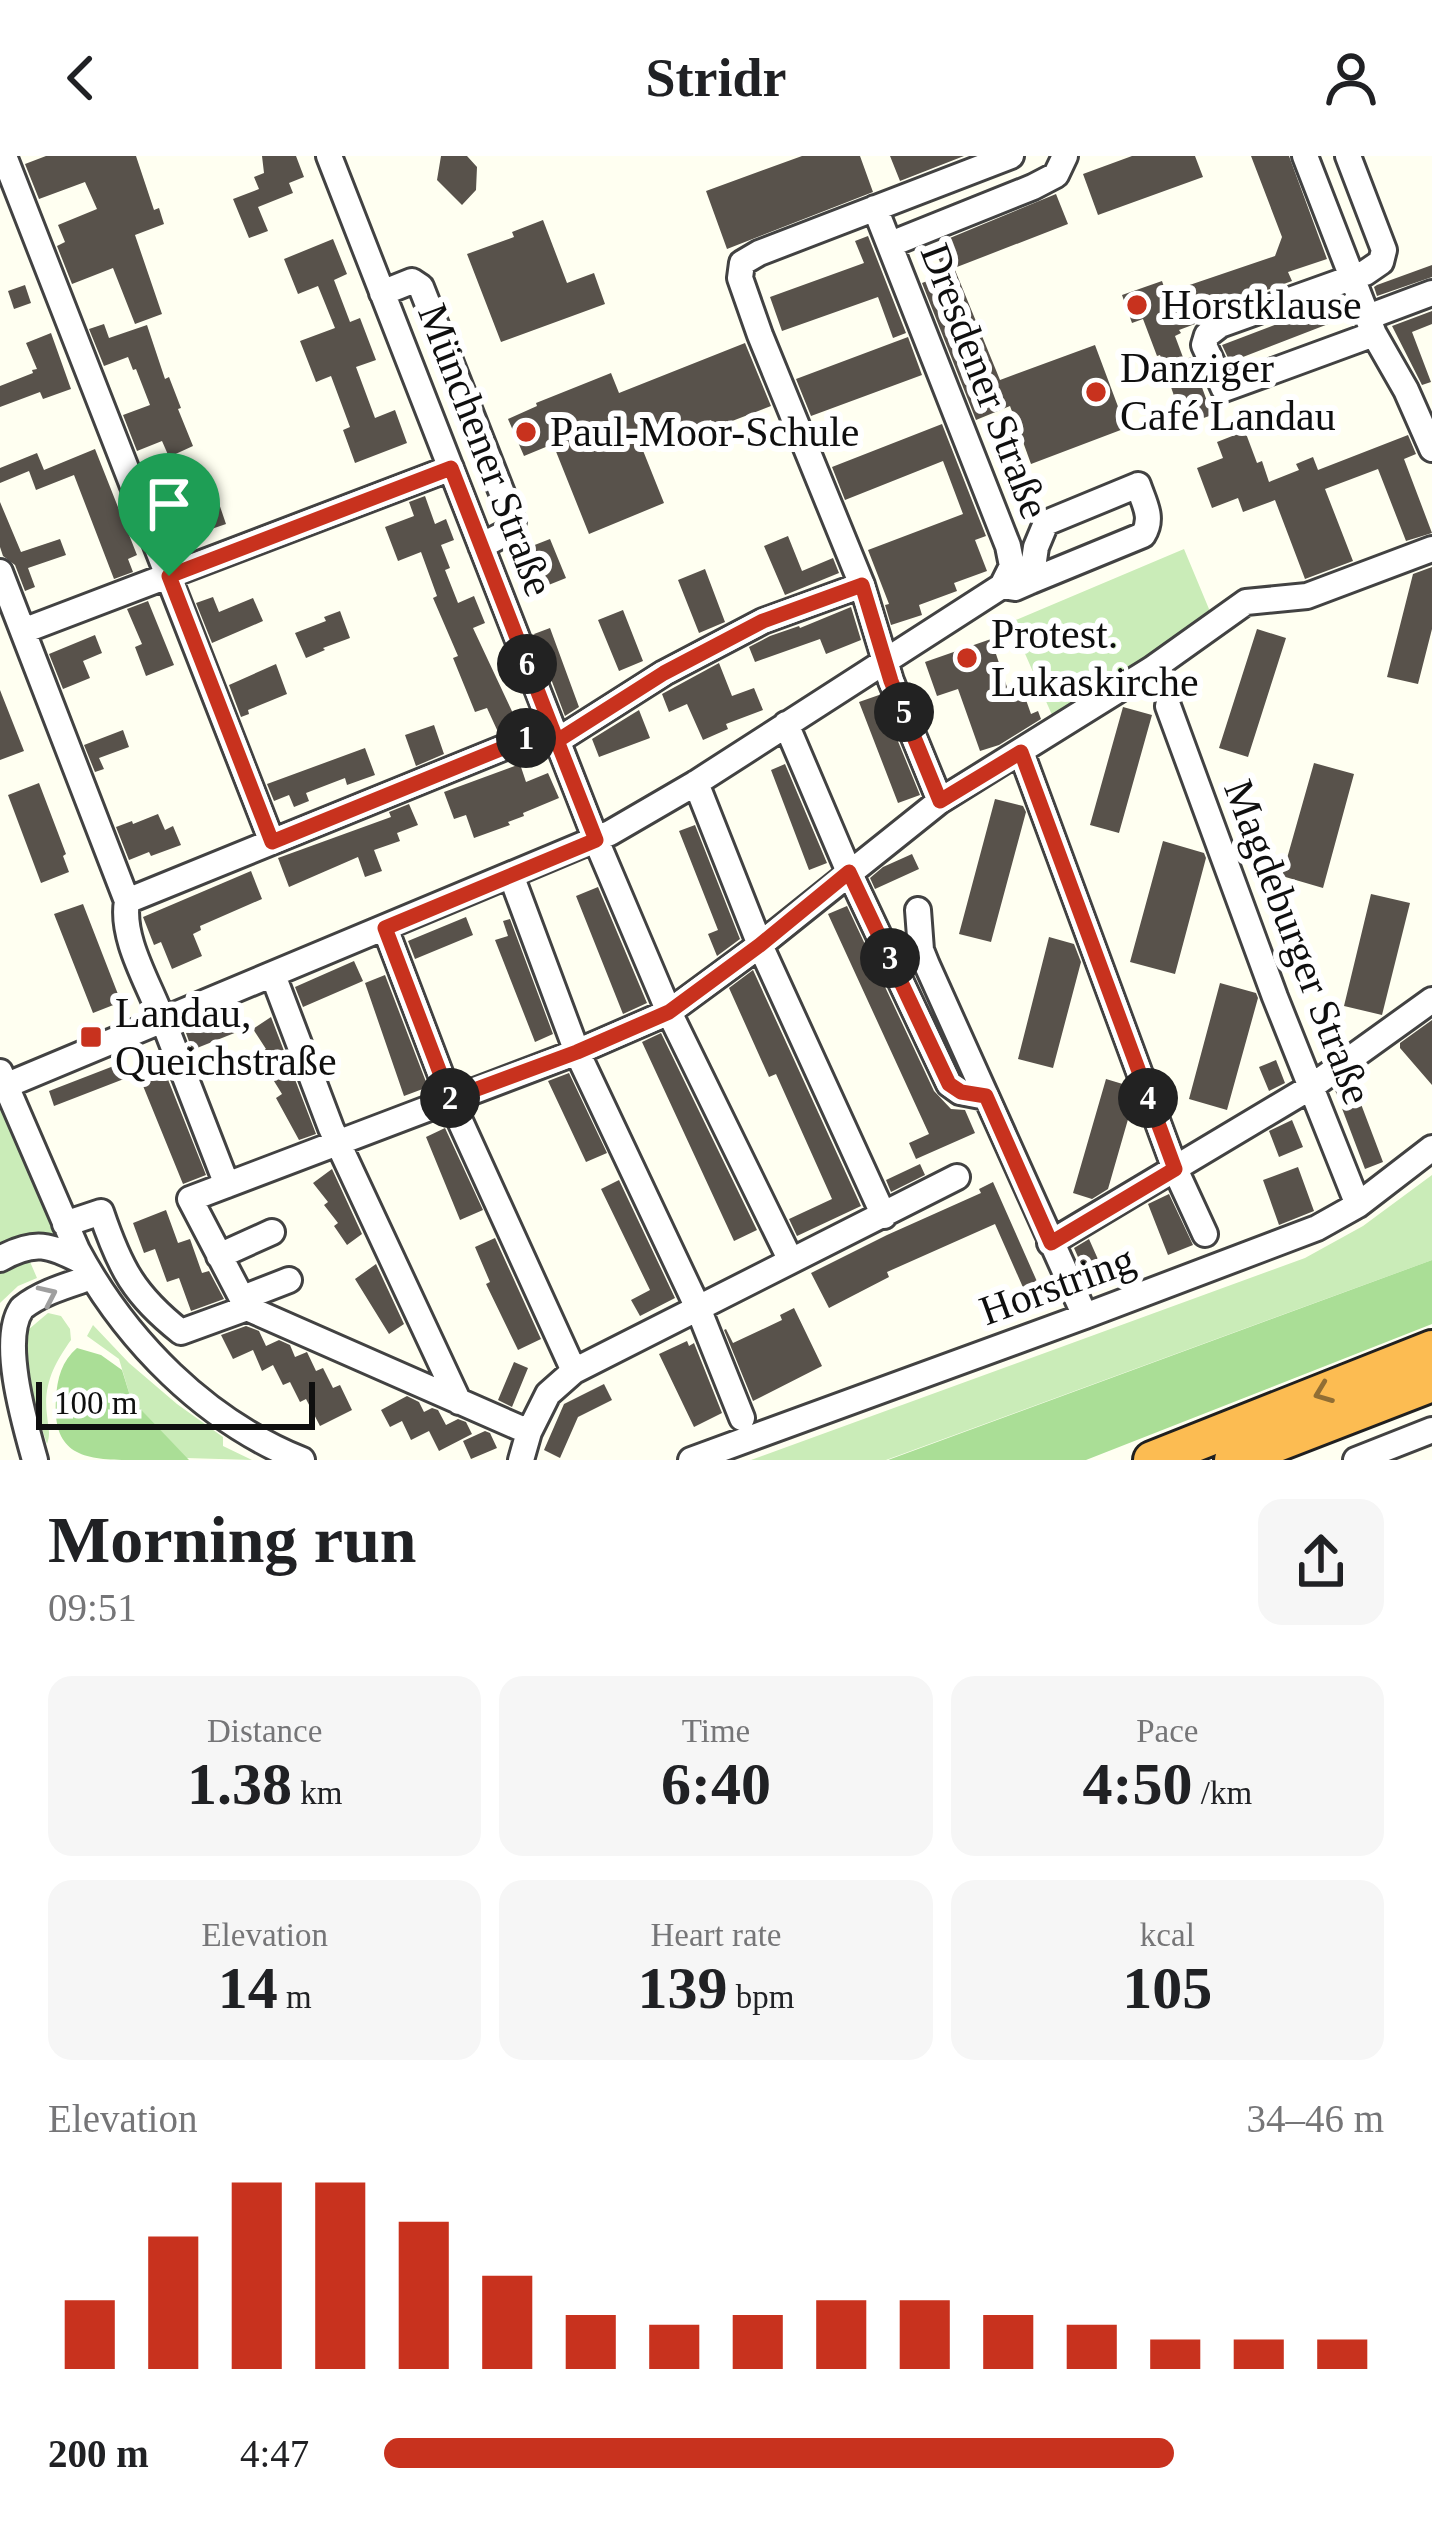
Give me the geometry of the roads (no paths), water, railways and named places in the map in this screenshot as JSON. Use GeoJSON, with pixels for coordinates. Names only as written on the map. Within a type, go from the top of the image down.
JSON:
{"type":"FeatureCollection","features":[{"type":"Feature","properties":{"kind":"highway"},"geometry":{"type":"LineString","coordinates":[[1152,1460],[1432,1349]]}},
{"type":"Feature","properties":{"kind":"highway"},"geometry":{"type":"LineString","coordinates":[[1233,1460],[1432,1383]]}},
{"type":"Feature","properties":{"kind":"street"},"geometry":{"type":"LineString","coordinates":[[4,156],[272,842]]}},
{"type":"Feature","properties":{"kind":"street","name":"Münchener Straße"},"geometry":{"type":"LineString","coordinates":[[329,156],[596,840]]}},
{"type":"Feature","properties":{"kind":"street","name":"Dresdener Straße"},"geometry":{"type":"LineString","coordinates":[[885,662],[862,585],[760,335],[740,278],[742,262],[1011,156]]}},
{"type":"Feature","properties":{"kind":"street"},"geometry":{"type":"LineString","coordinates":[[891,244],[1033,187],[1055,175],[1065,156]]}},
{"type":"Feature","properties":{"kind":"street"},"geometry":{"type":"LineString","coordinates":[[1305,156],[1371,326],[1432,449]]}},
{"type":"Feature","properties":{"kind":"street"},"geometry":{"type":"LineString","coordinates":[[1348,156],[1384,256],[1376,267],[1352,278],[1220,325],[1207,335],[1204,345],[1224,389],[1371,326],[1432,293]]}},
{"type":"Feature","properties":{"kind":"street","name":"Dresdener Straße"},"geometry":{"type":"LineString","coordinates":[[2,1088],[161,1015],[273,975],[596,840],[696,783],[1002,586],[1012,566],[1008,546],[875,208]]}},
{"type":"Feature","properties":{"kind":"street"},"geometry":{"type":"LineString","coordinates":[[382,293],[412,281],[421,287],[459,383],[513,521],[506,533],[481,546]]}},
{"type":"Feature","properties":{"kind":"street"},"geometry":{"type":"LineString","coordinates":[[423,399],[459,383]]}},
{"type":"Feature","properties":{"kind":"street"},"geometry":{"type":"LineString","coordinates":[[23,631],[451,468]]}},
{"type":"Feature","properties":{"kind":"street"},"geometry":{"type":"LineString","coordinates":[[1002,586],[1015,588],[1143,536],[1148,515],[1138,485],[1046,523],[1031,581]]}},
{"type":"Feature","properties":{"kind":"street"},"geometry":{"type":"LineString","coordinates":[[529,1432],[245,1303],[190,1199],[577,1052],[669,1012],[940,801],[1152,669],[1246,602],[1307,596],[1432,549]]}},
{"type":"Feature","properties":{"kind":"street"},"geometry":{"type":"LineString","coordinates":[[0,572],[127,901],[128,932],[227,1185]]}},
{"type":"Feature","properties":{"kind":"street"},"geometry":{"type":"LineString","coordinates":[[127,901],[554,734],[745,630],[862,585]]}},
{"type":"Feature","properties":{"kind":"street"},"geometry":{"type":"LineString","coordinates":[[885,662],[940,801]]}},
{"type":"Feature","properties":{"kind":"street","name":"Magdeburger Straße"},"geometry":{"type":"LineString","coordinates":[[1168,706],[1358,1205]]}},
{"type":"Feature","properties":{"kind":"street"},"geometry":{"type":"LineString","coordinates":[[786,724],[849,872],[949,1084],[961,1092],[986,1096]]}},
{"type":"Feature","properties":{"kind":"street"},"geometry":{"type":"LineString","coordinates":[[1021,752],[1175,1169],[1205,1234]]}},
{"type":"Feature","properties":{"kind":"street"},"geometry":{"type":"LineString","coordinates":[[696,783],[760,945],[884,1216]]}},
{"type":"Feature","properties":{"kind":"street"},"geometry":{"type":"LineString","coordinates":[[596,840],[669,1012],[791,1261]]}},
{"type":"Feature","properties":{"kind":"street"},"geometry":{"type":"LineString","coordinates":[[512,875],[577,1052],[698,1308],[742,1418]]}},
{"type":"Feature","properties":{"kind":"street"},"geometry":{"type":"LineString","coordinates":[[918,910],[921,950],[1085,1316]]}},
{"type":"Feature","properties":{"kind":"street"},"geometry":{"type":"LineString","coordinates":[[385,928],[450,1099],[574,1371]]}},
{"type":"Feature","properties":{"kind":"street"},"geometry":{"type":"LineString","coordinates":[[273,975],[339,1143],[459,1402]]}},
{"type":"Feature","properties":{"kind":"street"},"geometry":{"type":"LineString","coordinates":[[1051,1243],[1311,1088],[1432,1000]]}},
{"type":"Feature","properties":{"kind":"street"},"geometry":{"type":"LineString","coordinates":[[2,1088],[88,1270],[148,1352],[202,1401],[275,1449],[302,1460]]}},
{"type":"Feature","properties":{"kind":"street","name":"Horstring"},"geometry":{"type":"LineString","coordinates":[[691,1460],[1294,1238],[1358,1205],[1432,1148]]}},
{"type":"Feature","properties":{"kind":"street"},"geometry":{"type":"LineString","coordinates":[[521,1460],[548,1394],[574,1371],[957,1177]]}},
{"type":"Feature","properties":{"kind":"street"},"geometry":{"type":"LineString","coordinates":[[65,1224],[101,1212],[128,1277],[152,1309],[181,1332],[289,1280]]}},
{"type":"Feature","properties":{"kind":"street"},"geometry":{"type":"LineString","coordinates":[[219,1256],[272,1232]]}},
{"type":"Feature","properties":{"kind":"street"},"geometry":{"type":"LineString","coordinates":[[0,1259],[22,1248],[53,1247],[88,1270]]}},
{"type":"Feature","properties":{"kind":"street"},"geometry":{"type":"LineString","coordinates":[[35,1460],[6,1360],[7,1327],[30,1303],[115,1253]]}},
{"type":"Feature","properties":{"kind":"street"},"geometry":{"type":"LineString","coordinates":[[0,1384],[19,1409]]}},
{"type":"Feature","properties":{"kind":"street"},"geometry":{"type":"LineString","coordinates":[[1356,1460],[1432,1430]]}},
{"type":"Feature","properties":{"kind":"place","name":"Horstklause"},"geometry":{"type":"Point","coordinates":[1137,305]}},
{"type":"Feature","properties":{"kind":"place","name":"Danziger Café Landau"},"geometry":{"type":"Point","coordinates":[1096,392]}},
{"type":"Feature","properties":{"kind":"place","name":"Paul-Moor-Schule"},"geometry":{"type":"Point","coordinates":[526,432]}},
{"type":"Feature","properties":{"kind":"place","name":"Protest. Lukaskirche"},"geometry":{"type":"Point","coordinates":[967,658]}},
{"type":"Feature","properties":{"kind":"place","name":"Landau, Queichstraße"},"geometry":{"type":"Point","coordinates":[91,1037]}}]}
